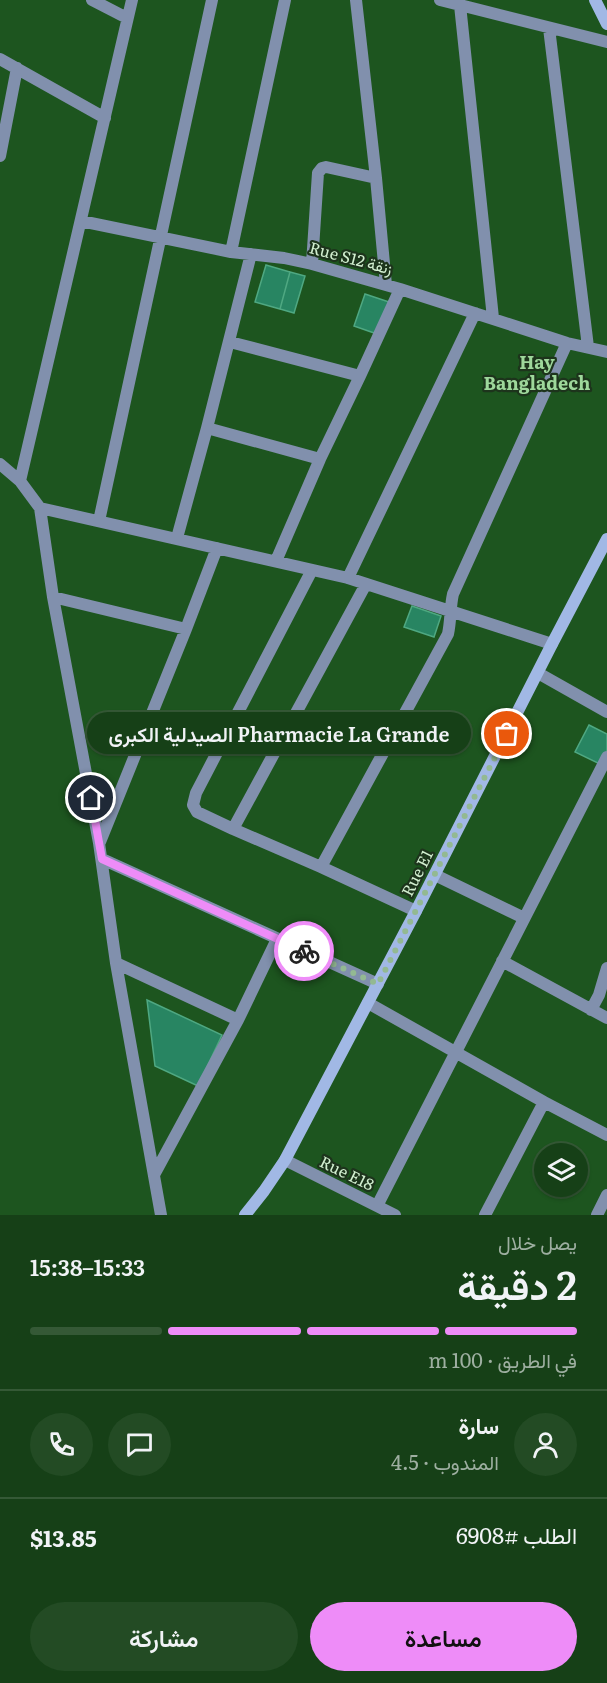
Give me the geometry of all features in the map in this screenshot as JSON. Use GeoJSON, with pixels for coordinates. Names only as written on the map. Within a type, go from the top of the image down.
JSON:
{"type":"FeatureCollection","features":[{"type":"Feature","properties":{"kind":"street"},"geometry":{"type":"LineString","coordinates":[[92,0],[127,18]]}},
{"type":"Feature","properties":{"kind":"street"},"geometry":{"type":"LineString","coordinates":[[20,481],[132,0]]}},
{"type":"Feature","properties":{"kind":"street"},"geometry":{"type":"LineString","coordinates":[[99,521],[212,0]]}},
{"type":"Feature","properties":{"kind":"street"},"geometry":{"type":"LineString","coordinates":[[231,252],[285,0]]}},
{"type":"Feature","properties":{"kind":"street"},"geometry":{"type":"LineString","coordinates":[[356,0],[386,285]]}},
{"type":"Feature","properties":{"kind":"street"},"geometry":{"type":"LineString","coordinates":[[440,0],[607,42]]}},
{"type":"Feature","properties":{"kind":"street"},"geometry":{"type":"LineString","coordinates":[[597,0],[607,24]]}},
{"type":"Feature","properties":{"kind":"street"},"geometry":{"type":"LineString","coordinates":[[460,5],[493,318]]}},
{"type":"Feature","properties":{"kind":"street"},"geometry":{"type":"LineString","coordinates":[[549,28],[588,347]]}},
{"type":"Feature","properties":{"kind":"street"},"geometry":{"type":"LineString","coordinates":[[0,59],[105,118]]}},
{"type":"Feature","properties":{"kind":"street"},"geometry":{"type":"LineString","coordinates":[[0,152],[17,68]]}},
{"type":"Feature","properties":{"kind":"street"},"geometry":{"type":"LineString","coordinates":[[312,264],[318,173],[326,167],[376,178]]}},
{"type":"Feature","properties":{"kind":"street","name":"Rue S12 زنقة"},"geometry":{"type":"LineString","coordinates":[[81,221],[231,252],[312,264],[400,289],[567,343],[607,352]]}},
{"type":"Feature","properties":{"kind":"street"},"geometry":{"type":"LineString","coordinates":[[177,538],[230,342],[251,254]]}},
{"type":"Feature","properties":{"kind":"street"},"geometry":{"type":"LineString","coordinates":[[276,561],[320,459],[400,289]]}},
{"type":"Feature","properties":{"kind":"street"},"geometry":{"type":"LineString","coordinates":[[348,579],[475,313]]}},
{"type":"Feature","properties":{"kind":"street"},"geometry":{"type":"LineString","coordinates":[[230,342],[360,376]]}},
{"type":"Feature","properties":{"kind":"street"},"geometry":{"type":"LineString","coordinates":[[321,867],[448,634],[453,594],[567,343]]}},
{"type":"Feature","properties":{"kind":"street"},"geometry":{"type":"LineString","coordinates":[[207,428],[320,459]]}},
{"type":"Feature","properties":{"kind":"street"},"geometry":{"type":"LineString","coordinates":[[0,464],[20,481],[40,508],[53,597],[102,859],[116,963],[161,1215]]}},
{"type":"Feature","properties":{"kind":"street"},"geometry":{"type":"LineString","coordinates":[[40,508],[348,579],[552,644]]}},
{"type":"Feature","properties":{"kind":"street","name":"Rue E1"},"geometry":{"type":"LineString","coordinates":[[245,1215],[285,1161],[435,875],[552,644],[606,546]]}},
{"type":"Feature","properties":{"kind":"street"},"geometry":{"type":"LineString","coordinates":[[99,843],[217,548]]}},
{"type":"Feature","properties":{"kind":"street"},"geometry":{"type":"LineString","coordinates":[[312,570],[194,799],[193,805],[198,812],[416,911]]}},
{"type":"Feature","properties":{"kind":"street"},"geometry":{"type":"LineString","coordinates":[[234,829],[366,584]]}},
{"type":"Feature","properties":{"kind":"street"},"geometry":{"type":"LineString","coordinates":[[53,597],[186,629]]}},
{"type":"Feature","properties":{"kind":"street"},"geometry":{"type":"LineString","coordinates":[[538,673],[607,712]]}},
{"type":"Feature","properties":{"kind":"street"},"geometry":{"type":"LineString","coordinates":[[377,1206],[607,757]]}},
{"type":"Feature","properties":{"kind":"street"},"geometry":{"type":"LineString","coordinates":[[102,859],[378,984]]}},
{"type":"Feature","properties":{"kind":"street"},"geometry":{"type":"LineString","coordinates":[[435,875],[524,918]]}},
{"type":"Feature","properties":{"kind":"street"},"geometry":{"type":"LineString","coordinates":[[154,1175],[238,1020],[277,939]]}},
{"type":"Feature","properties":{"kind":"street"},"geometry":{"type":"LineString","coordinates":[[502,962],[607,1018]]}},
{"type":"Feature","properties":{"kind":"street"},"geometry":{"type":"LineString","coordinates":[[116,963],[238,1020]]}},
{"type":"Feature","properties":{"kind":"street"},"geometry":{"type":"LineString","coordinates":[[591,1010],[599,995],[607,968]]}},
{"type":"Feature","properties":{"kind":"street"},"geometry":{"type":"LineString","coordinates":[[368,1003],[607,1135]]}},
{"type":"Feature","properties":{"kind":"street"},"geometry":{"type":"LineString","coordinates":[[485,1215],[544,1102]]}},
{"type":"Feature","properties":{"kind":"street","name":"Rue E18"},"geometry":{"type":"LineString","coordinates":[[285,1161],[395,1215]]}},
{"type":"Feature","properties":{"kind":"street"},"geometry":{"type":"LineString","coordinates":[[597,1215],[607,1195]]}},
{"type":"Feature","properties":{"kind":"building"},"geometry":{"type":"Polygon","coordinates":[[[266,265],[290,272],[280,309],[255,302],[266,265]]]}},
{"type":"Feature","properties":{"kind":"building"},"geometry":{"type":"Polygon","coordinates":[[[290,272],[305,276],[294,313],[280,309],[290,272]]]}},
{"type":"Feature","properties":{"kind":"building"},"geometry":{"type":"Polygon","coordinates":[[[365,294],[389,302],[377,334],[354,326],[365,294]]]}},
{"type":"Feature","properties":{"kind":"building"},"geometry":{"type":"Polygon","coordinates":[[[412,606],[441,616],[434,637],[404,627],[412,606]]]}},
{"type":"Feature","properties":{"kind":"building"},"geometry":{"type":"Polygon","coordinates":[[[589,725],[607,734],[607,755],[602,765],[575,752],[589,725]]]}},
{"type":"Feature","properties":{"kind":"building"},"geometry":{"type":"Polygon","coordinates":[[[147,1000],[222,1035],[198,1086],[155,1066],[147,1000]]]}},
{"type":"Feature","properties":{"kind":"way so far"},"geometry":{"type":"LineString","coordinates":[[304,951],[378,984],[507,734]]}},
{"type":"Feature","properties":{"kind":"place","name":"Pharmacie La Grande الصيدلية الكبرى"},"geometry":{"type":"Point","coordinates":[507,734]}},
{"type":"Feature","properties":{"kind":"district","name":"Hay Bangladech"},"geometry":{"type":"Point","coordinates":[537,373]}},
{"type":"Feature","properties":{"kind":"route"},"geometry":{"type":"LineString","coordinates":[[91,798],[102,859],[304,951]]}}]}
